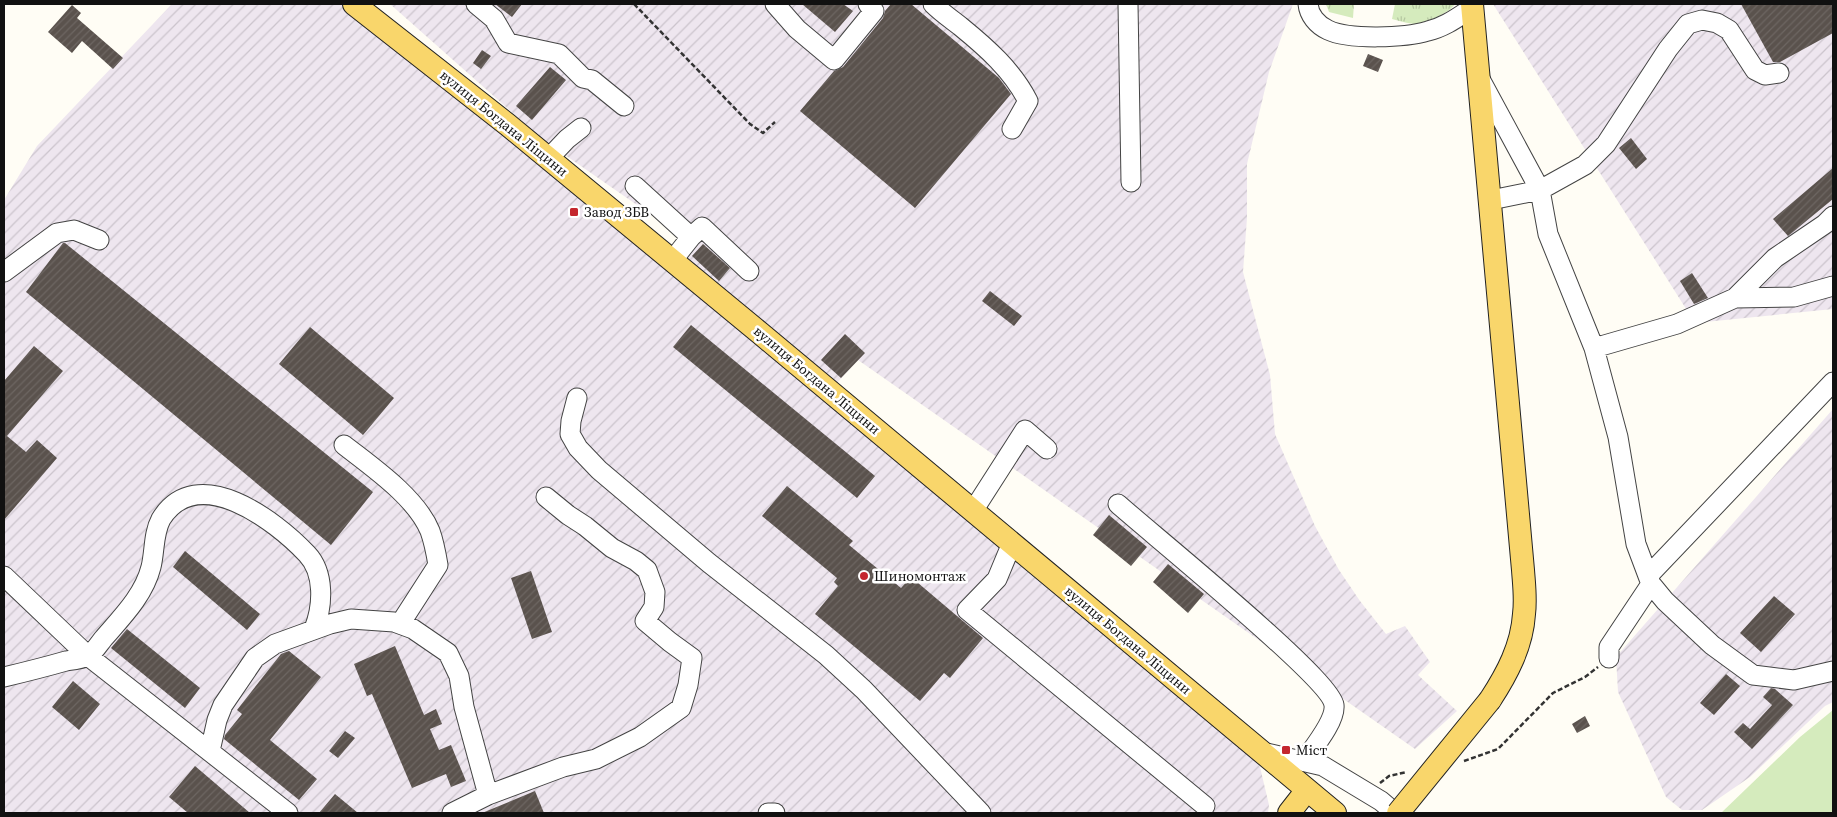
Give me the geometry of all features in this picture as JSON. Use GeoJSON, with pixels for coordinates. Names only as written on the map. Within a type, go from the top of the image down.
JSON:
{"type":"FeatureCollection","features":[{"type":"Feature","properties":{"kind":"main road","name":"вулиця Богдана Ліщини"},"geometry":{"type":"LineString","coordinates":[[354,4],[672,261],[1335,813]]}},
{"type":"Feature","properties":{"kind":"main road"},"geometry":{"type":"LineString","coordinates":[[1396,813],[1490,700],[1507,674],[1518,647],[1524,614],[1523,570],[1472,6]]}},
{"type":"Feature","properties":{"kind":"main road"},"geometry":{"type":"LineString","coordinates":[[1289,813],[1307,790]]}},
{"type":"Feature","properties":{"kind":"street"},"geometry":{"type":"LineString","coordinates":[[476,4],[494,19],[508,43],[559,54],[583,78],[592,80],[624,106]]}},
{"type":"Feature","properties":{"kind":"street"},"geometry":{"type":"LineString","coordinates":[[775,4],[797,29],[834,60],[874,11],[868,4]]}},
{"type":"Feature","properties":{"kind":"street"},"geometry":{"type":"LineString","coordinates":[[933,4],[988,49],[1005,66],[1020,87],[1028,101],[1012,129]]}},
{"type":"Feature","properties":{"kind":"street"},"geometry":{"type":"LineString","coordinates":[[1128,4],[1131,182]]}},
{"type":"Feature","properties":{"kind":"street"},"geometry":{"type":"LineString","coordinates":[[1308,4],[1309,12],[1315,21],[1327,30],[1343,35],[1373,36],[1409,35],[1428,31],[1447,24],[1472,6]]}},
{"type":"Feature","properties":{"kind":"street"},"geometry":{"type":"LineString","coordinates":[[1490,200],[1540,190],[1585,165],[1606,144],[1668,49],[1688,24],[1702,20],[1717,22],[1729,30],[1756,70],[1765,75],[1779,73]]}},
{"type":"Feature","properties":{"kind":"street"},"geometry":{"type":"LineString","coordinates":[[1479,78],[1540,190],[1548,234],[1594,348],[1618,438],[1636,544],[1650,580],[1665,601],[1712,645],[1753,675],[1794,680],[1833,671]]}},
{"type":"Feature","properties":{"kind":"street"},"geometry":{"type":"LineString","coordinates":[[548,159],[567,139],[581,128]]}},
{"type":"Feature","properties":{"kind":"street"},"geometry":{"type":"LineString","coordinates":[[635,186],[691,237]]}},
{"type":"Feature","properties":{"kind":"street"},"geometry":{"type":"LineString","coordinates":[[1594,348],[1677,324],[1735,298],[1774,258],[1825,224],[1833,216]]}},
{"type":"Feature","properties":{"kind":"street"},"geometry":{"type":"LineString","coordinates":[[672,261],[691,237],[702,228],[749,270]]}},
{"type":"Feature","properties":{"kind":"street"},"geometry":{"type":"LineString","coordinates":[[4,272],[57,233],[74,230],[98,240]]}},
{"type":"Feature","properties":{"kind":"street"},"geometry":{"type":"LineString","coordinates":[[1735,298],[1794,297],[1833,286]]}},
{"type":"Feature","properties":{"kind":"street"},"geometry":{"type":"LineString","coordinates":[[1609,658],[1609,647],[1650,580],[1833,382]]}},
{"type":"Feature","properties":{"kind":"street"},"geometry":{"type":"LineString","coordinates":[[577,398],[570,434],[578,448],[599,470],[708,563],[826,655],[864,690],[981,813]]}},
{"type":"Feature","properties":{"kind":"street"},"geometry":{"type":"LineString","coordinates":[[973,511],[1025,430],[1048,449]]}},
{"type":"Feature","properties":{"kind":"street"},"geometry":{"type":"LineString","coordinates":[[344,445],[407,498],[430,530],[438,565],[400,624]]}},
{"type":"Feature","properties":{"kind":"street"},"geometry":{"type":"LineString","coordinates":[[4,677],[88,656],[140,593],[151,568],[156,530],[168,510],[179,500],[209,493],[235,501],[272,523],[311,558],[322,597],[321,609],[314,629]]}},
{"type":"Feature","properties":{"kind":"street"},"geometry":{"type":"LineString","coordinates":[[452,813],[488,795],[563,767],[596,759],[627,744],[681,708],[688,685],[692,658],[645,621],[654,607],[655,592],[647,570],[636,561],[612,548],[585,526],[568,516],[546,497]]}},
{"type":"Feature","properties":{"kind":"street"},"geometry":{"type":"LineString","coordinates":[[1118,504],[1282,646],[1325,689],[1334,705],[1331,721],[1304,761]]}},
{"type":"Feature","properties":{"kind":"street"},"geometry":{"type":"LineString","coordinates":[[1012,543],[997,579],[967,610],[1205,806]]}},
{"type":"Feature","properties":{"kind":"street"},"geometry":{"type":"LineString","coordinates":[[4,576],[88,656],[288,813]]}},
{"type":"Feature","properties":{"kind":"street"},"geometry":{"type":"LineString","coordinates":[[210,751],[217,720],[223,705],[255,658],[275,644],[314,629],[351,619],[394,622],[412,629],[448,654],[460,676],[468,723],[488,795]]}},
{"type":"Feature","properties":{"kind":"street"},"geometry":{"type":"LineString","coordinates":[[1268,757],[1304,761],[1323,766],[1381,801],[1396,813]]}},
{"type":"Feature","properties":{"kind":"street"},"geometry":{"type":"LineString","coordinates":[[768,813],[775,813]]}},
{"type":"Feature","properties":{"kind":"path"},"geometry":{"type":"LineString","coordinates":[[634,4],[736,111],[757,130],[763,133],[775,122]]}},
{"type":"Feature","properties":{"kind":"path"},"geometry":{"type":"LineString","coordinates":[[1457,762],[1473,759],[1498,750],[1553,693],[1585,677],[1609,658]]}},
{"type":"Feature","properties":{"kind":"path"},"geometry":{"type":"LineString","coordinates":[[1367,793],[1389,776],[1408,772]]}},
{"type":"Feature","properties":{"kind":"shaded area"},"geometry":{"type":"Polygon","coordinates":[[[172,4],[346,4],[848,418],[1030,574],[1252,756],[1260,767],[1269,805],[1268,813],[4,813],[4,200],[37,146],[172,4]]]}},
{"type":"Feature","properties":{"kind":"shaded area"},"geometry":{"type":"Polygon","coordinates":[[[390,4],[1293,4],[1269,72],[1247,164],[1247,218],[1243,272],[1270,375],[1275,434],[1315,526],[1339,570],[1386,634],[1405,626],[1430,662],[1418,675],[1457,711],[1415,749],[858,360],[835,385],[686,257],[696,246],[542,139],[390,4]]]}},
{"type":"Feature","properties":{"kind":"shaded area"},"geometry":{"type":"Polygon","coordinates":[[[1493,4],[1833,4],[1833,309],[1695,323],[1493,4]]]}},
{"type":"Feature","properties":{"kind":"shaded area"},"geometry":{"type":"Polygon","coordinates":[[[1833,409],[1833,702],[1825,706],[1750,777],[1702,810],[1682,810],[1666,797],[1618,692],[1616,657],[1833,409]]]}},
{"type":"Feature","properties":{"kind":"green space"},"geometry":{"type":"Polygon","coordinates":[[[1326,4],[1354,4],[1353,18],[1329,12],[1326,4]]]}},
{"type":"Feature","properties":{"kind":"green space"},"geometry":{"type":"Polygon","coordinates":[[[1395,4],[1455,4],[1439,16],[1416,24],[1392,19],[1395,4]]]}},
{"type":"Feature","properties":{"kind":"green space"},"geometry":{"type":"Polygon","coordinates":[[[1833,710],[1833,813],[1721,813],[1800,737],[1833,710]]]}},
{"type":"Feature","properties":{"kind":"building"},"geometry":{"type":"Polygon","coordinates":[[[495,4],[522,4],[512,17],[495,4]]]}},
{"type":"Feature","properties":{"kind":"building"},"geometry":{"type":"Polygon","coordinates":[[[802,4],[843,4],[853,11],[835,32],[802,4]]]}},
{"type":"Feature","properties":{"kind":"building"},"geometry":{"type":"Polygon","coordinates":[[[891,4],[911,4],[999,78],[1011,94],[915,208],[800,111],[834,71],[843,67],[883,18],[885,11],[891,4]]]}},
{"type":"Feature","properties":{"kind":"building"},"geometry":{"type":"Polygon","coordinates":[[[1741,4],[1833,4],[1833,33],[1780,62],[1773,62],[1741,4]]]}},
{"type":"Feature","properties":{"kind":"building"},"geometry":{"type":"Polygon","coordinates":[[[72,5],[81,13],[77,18],[123,58],[113,69],[82,41],[72,53],[48,32],[72,5]]]}},
{"type":"Feature","properties":{"kind":"building"},"geometry":{"type":"Polygon","coordinates":[[[482,50],[491,56],[481,69],[473,63],[482,50]]]}},
{"type":"Feature","properties":{"kind":"building"},"geometry":{"type":"Polygon","coordinates":[[[1368,54],[1383,60],[1378,72],[1363,66],[1368,54]]]}},
{"type":"Feature","properties":{"kind":"building"},"geometry":{"type":"Polygon","coordinates":[[[550,67],[566,80],[532,120],[516,106],[550,67]]]}},
{"type":"Feature","properties":{"kind":"building"},"geometry":{"type":"Polygon","coordinates":[[[1631,138],[1647,159],[1636,169],[1619,148],[1631,138]]]}},
{"type":"Feature","properties":{"kind":"building"},"geometry":{"type":"Polygon","coordinates":[[[1833,168],[1833,199],[1788,236],[1773,219],[1833,168]]]}},
{"type":"Feature","properties":{"kind":"building"},"geometry":{"type":"Polygon","coordinates":[[[63,243],[373,492],[331,545],[26,292],[63,243]]]}},
{"type":"Feature","properties":{"kind":"building"},"geometry":{"type":"Polygon","coordinates":[[[703,244],[730,268],[719,281],[692,256],[703,244]]]}},
{"type":"Feature","properties":{"kind":"building"},"geometry":{"type":"Polygon","coordinates":[[[1692,273],[1708,298],[1694,304],[1680,281],[1692,273]]]}},
{"type":"Feature","properties":{"kind":"building"},"geometry":{"type":"Polygon","coordinates":[[[990,291],[1022,316],[1014,326],[982,301],[990,291]]]}},
{"type":"Feature","properties":{"kind":"building"},"geometry":{"type":"Polygon","coordinates":[[[691,325],[875,476],[857,498],[673,347],[691,325]]]}},
{"type":"Feature","properties":{"kind":"building"},"geometry":{"type":"Polygon","coordinates":[[[310,327],[394,398],[363,435],[279,364],[310,327]]]}},
{"type":"Feature","properties":{"kind":"building"},"geometry":{"type":"Polygon","coordinates":[[[845,334],[865,353],[841,378],[821,360],[845,334]]]}},
{"type":"Feature","properties":{"kind":"building"},"geometry":{"type":"Polygon","coordinates":[[[34,346],[63,371],[7,436],[26,452],[37,440],[57,458],[4,520],[4,381],[34,346]]]}},
{"type":"Feature","properties":{"kind":"building"},"geometry":{"type":"Polygon","coordinates":[[[787,486],[853,541],[849,545],[901,588],[911,577],[983,638],[950,678],[944,673],[920,701],[815,614],[838,586],[834,582],[837,578],[762,516],[787,486]]]}},
{"type":"Feature","properties":{"kind":"building"},"geometry":{"type":"Polygon","coordinates":[[[1109,515],[1147,547],[1131,566],[1093,535],[1109,515]]]}},
{"type":"Feature","properties":{"kind":"building"},"geometry":{"type":"Polygon","coordinates":[[[185,551],[260,614],[247,630],[173,567],[185,551]]]}},
{"type":"Feature","properties":{"kind":"building"},"geometry":{"type":"Polygon","coordinates":[[[1168,564],[1204,594],[1188,613],[1153,582],[1168,564]]]}},
{"type":"Feature","properties":{"kind":"building"},"geometry":{"type":"Polygon","coordinates":[[[531,571],[552,632],[532,639],[511,578],[531,571]]]}},
{"type":"Feature","properties":{"kind":"building"},"geometry":{"type":"Polygon","coordinates":[[[1774,596],[1795,614],[1761,652],[1740,633],[1774,596]]]}},
{"type":"Feature","properties":{"kind":"building"},"geometry":{"type":"Polygon","coordinates":[[[127,629],[200,688],[185,708],[111,648],[127,629]]]}},
{"type":"Feature","properties":{"kind":"building"},"geometry":{"type":"Polygon","coordinates":[[[395,646],[424,715],[436,709],[442,724],[430,729],[439,750],[451,745],[466,781],[451,787],[446,774],[412,788],[372,694],[367,696],[354,664],[395,646]]]}},
{"type":"Feature","properties":{"kind":"building"},"geometry":{"type":"Polygon","coordinates":[[[289,651],[321,677],[270,740],[317,779],[299,800],[224,739],[225,735],[242,714],[237,710],[281,654],[289,651]]]}},
{"type":"Feature","properties":{"kind":"building"},"geometry":{"type":"Polygon","coordinates":[[[1726,674],[1740,686],[1714,715],[1700,703],[1726,674]]]}},
{"type":"Feature","properties":{"kind":"building"},"geometry":{"type":"Polygon","coordinates":[[[73,681],[100,704],[79,730],[52,707],[73,681]]]}},
{"type":"Feature","properties":{"kind":"building"},"geometry":{"type":"Polygon","coordinates":[[[1771,688],[1775,689],[1793,705],[1752,749],[1734,732],[1743,723],[1750,729],[1772,705],[1763,697],[1771,688]]]}},
{"type":"Feature","properties":{"kind":"building"},"geometry":{"type":"Polygon","coordinates":[[[1585,716],[1590,726],[1577,733],[1572,724],[1585,716]]]}},
{"type":"Feature","properties":{"kind":"building"},"geometry":{"type":"Polygon","coordinates":[[[345,731],[355,738],[338,758],[329,751],[345,731]]]}},
{"type":"Feature","properties":{"kind":"building"},"geometry":{"type":"Polygon","coordinates":[[[195,766],[250,813],[188,813],[169,797],[195,766]]]}},
{"type":"Feature","properties":{"kind":"building"},"geometry":{"type":"Polygon","coordinates":[[[535,791],[544,813],[482,813],[535,791]]]}},
{"type":"Feature","properties":{"kind":"building"},"geometry":{"type":"Polygon","coordinates":[[[335,794],[358,813],[319,813],[335,794]]]}},
{"type":"Feature","properties":{"kind":"place","name":"Завод ЗБВ"},"geometry":{"type":"Point","coordinates":[574,212]}},
{"type":"Feature","properties":{"kind":"place","name":"Шиномонтаж"},"geometry":{"type":"Point","coordinates":[864,576]}},
{"type":"Feature","properties":{"kind":"place","name":"Міст"},"geometry":{"type":"Point","coordinates":[1286,750]}}]}
